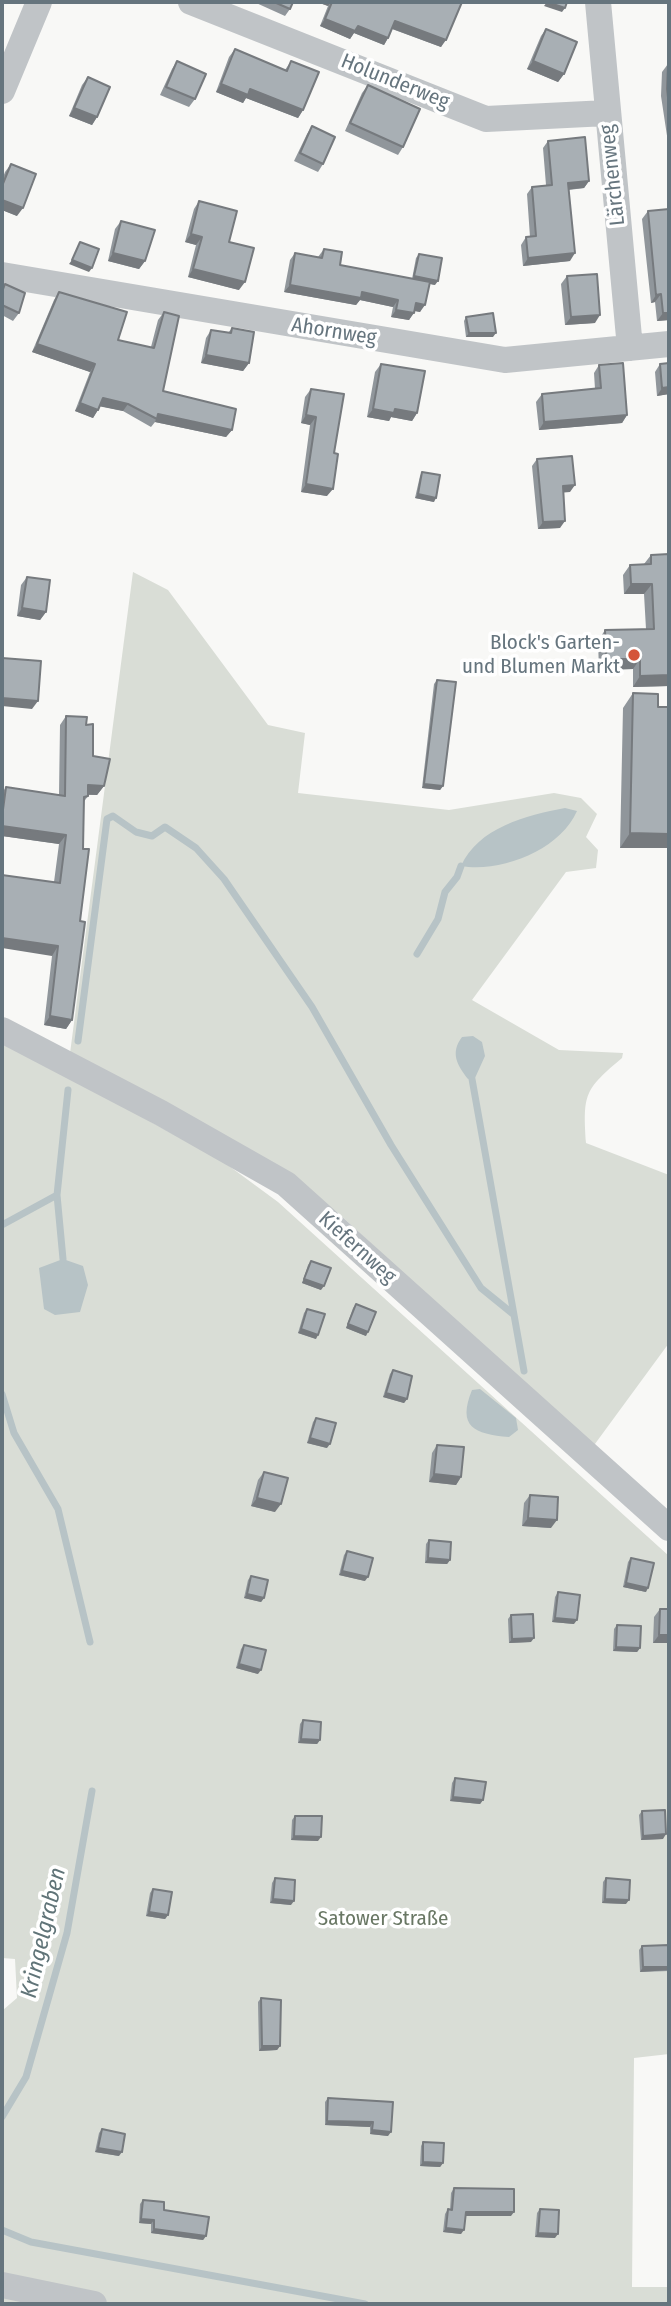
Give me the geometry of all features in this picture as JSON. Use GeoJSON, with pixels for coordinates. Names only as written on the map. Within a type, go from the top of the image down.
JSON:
{"type":"FeatureCollection","features":[{"type":"Feature","properties":{"kind":"street"},"geometry":{"type":"LineString","coordinates":[[2,91],[39,2]]}},
{"type":"Feature","properties":{"kind":"street","name":"Holunderweg"},"geometry":{"type":"LineString","coordinates":[[191,2],[486,119],[607,113]]}},
{"type":"Feature","properties":{"kind":"street","name":"Lärchenweg"},"geometry":{"type":"LineString","coordinates":[[597,2],[630,348]]}},
{"type":"Feature","properties":{"kind":"street","name":"Ahornweg"},"geometry":{"type":"LineString","coordinates":[[2,275],[505,360],[669,344]]}},
{"type":"Feature","properties":{"kind":"street","name":"Kiefernweg"},"geometry":{"type":"LineString","coordinates":[[2,1030],[161,1113],[286,1184],[669,1528]]}},
{"type":"Feature","properties":{"kind":"street"},"geometry":{"type":"LineString","coordinates":[[2,2285],[94,2304]]}},
{"type":"Feature","properties":{"kind":"green space"},"geometry":{"type":"Polygon","coordinates":[[[133,572],[168,590],[268,725],[305,733],[298,793],[449,810],[554,793],[581,798],[597,814],[586,837],[598,850],[596,868],[566,872],[472,1000],[559,1050],[623,1053],[622,1058],[600,1078],[589,1094],[585,1114],[586,1143],[669,1175],[669,1343],[592,1448],[338,1213],[69,1061],[133,572]]]}},
{"type":"Feature","properties":{"kind":"green space","name":"Satower Straße"},"geometry":{"type":"Polygon","coordinates":[[[2,1039],[225,1163],[278,1202],[669,1556],[669,2054],[634,2058],[632,2287],[669,2287],[669,2304],[2,2304],[3,2010],[17,1998],[15,1959],[2,1958],[2,1039]]]}},
{"type":"Feature","properties":{"kind":"shaded area"},"geometry":{"type":"Polygon","coordinates":[[[565,808],[577,811],[569,825],[557,837],[528,856],[494,866],[461,866],[479,842],[505,825],[565,808]]]}},
{"type":"Feature","properties":{"kind":"shaded area"},"geometry":{"type":"Polygon","coordinates":[[[473,1036],[482,1042],[485,1056],[475,1078],[468,1079],[456,1059],[456,1048],[462,1037],[473,1036]]]}},
{"type":"Feature","properties":{"kind":"shaded area"},"geometry":{"type":"Polygon","coordinates":[[[63,1259],[83,1266],[88,1285],[80,1312],[55,1315],[44,1309],[39,1268],[63,1259]]]}},
{"type":"Feature","properties":{"kind":"shaded area"},"geometry":{"type":"Polygon","coordinates":[[[480,1389],[516,1418],[518,1430],[509,1437],[478,1431],[468,1420],[468,1403],[472,1390],[480,1389]]]}},
{"type":"Feature","properties":{"kind":"building"},"geometry":{"type":"Polygon","coordinates":[[[274,2],[293,2],[290,9],[274,2]]]}},
{"type":"Feature","properties":{"kind":"building"},"geometry":{"type":"Polygon","coordinates":[[[332,2],[462,2],[446,40],[395,21],[388,38],[358,26],[355,31],[325,19],[332,2]]]}},
{"type":"Feature","properties":{"kind":"building"},"geometry":{"type":"Polygon","coordinates":[[[547,2],[567,2],[565,8],[547,2]]]}},
{"type":"Feature","properties":{"kind":"building"},"geometry":{"type":"Polygon","coordinates":[[[546,29],[577,42],[564,74],[533,61],[546,29]]]}},
{"type":"Feature","properties":{"kind":"building"},"geometry":{"type":"Polygon","coordinates":[[[235,49],[287,71],[291,61],[319,72],[303,110],[250,89],[248,95],[221,84],[235,49]]]}},
{"type":"Feature","properties":{"kind":"building"},"geometry":{"type":"Polygon","coordinates":[[[177,61],[206,74],[195,99],[166,87],[177,61]]]}},
{"type":"Feature","properties":{"kind":"building"},"geometry":{"type":"Polygon","coordinates":[[[669,64],[669,106],[667,89],[669,64]]]}},
{"type":"Feature","properties":{"kind":"building"},"geometry":{"type":"Polygon","coordinates":[[[88,77],[110,87],[97,117],[74,108],[88,77]]]}},
{"type":"Feature","properties":{"kind":"building"},"geometry":{"type":"Polygon","coordinates":[[[368,85],[420,109],[403,147],[350,123],[368,85]]]}},
{"type":"Feature","properties":{"kind":"building"},"geometry":{"type":"Polygon","coordinates":[[[312,126],[335,137],[323,164],[300,153],[312,126]]]}},
{"type":"Feature","properties":{"kind":"building"},"geometry":{"type":"Polygon","coordinates":[[[585,137],[589,181],[568,183],[575,253],[528,258],[526,237],[536,236],[532,187],[552,185],[548,141],[585,137]]]}},
{"type":"Feature","properties":{"kind":"building"},"geometry":{"type":"Polygon","coordinates":[[[11,164],[36,174],[23,208],[2,200],[2,186],[11,164]]]}},
{"type":"Feature","properties":{"kind":"building"},"geometry":{"type":"Polygon","coordinates":[[[199,201],[237,211],[229,242],[254,248],[245,282],[193,269],[202,237],[191,234],[199,201]]]}},
{"type":"Feature","properties":{"kind":"building"},"geometry":{"type":"Polygon","coordinates":[[[669,209],[669,313],[663,313],[661,294],[656,295],[648,211],[669,209]]]}},
{"type":"Feature","properties":{"kind":"building"},"geometry":{"type":"Polygon","coordinates":[[[121,221],[155,230],[145,261],[113,253],[121,221]]]}},
{"type":"Feature","properties":{"kind":"building"},"geometry":{"type":"Polygon","coordinates":[[[80,242],[99,249],[92,268],[72,260],[80,242]]]}},
{"type":"Feature","properties":{"kind":"building"},"geometry":{"type":"Polygon","coordinates":[[[324,249],[342,252],[340,265],[430,282],[425,305],[416,303],[414,313],[396,310],[398,300],[362,292],[361,298],[290,285],[295,253],[322,258],[324,249]]]}},
{"type":"Feature","properties":{"kind":"building"},"geometry":{"type":"Polygon","coordinates":[[[419,254],[442,258],[438,281],[414,276],[419,254]]]}},
{"type":"Feature","properties":{"kind":"building"},"geometry":{"type":"Polygon","coordinates":[[[597,274],[600,315],[571,317],[567,276],[597,274]]]}},
{"type":"Feature","properties":{"kind":"building"},"geometry":{"type":"Polygon","coordinates":[[[5,284],[25,293],[19,313],[2,305],[5,284]]]}},
{"type":"Feature","properties":{"kind":"building"},"geometry":{"type":"Polygon","coordinates":[[[59,292],[127,312],[118,340],[154,348],[164,312],[179,316],[163,391],[236,409],[232,430],[158,414],[157,419],[128,404],[103,398],[98,410],[80,403],[95,364],[37,344],[59,292]]]}},
{"type":"Feature","properties":{"kind":"building"},"geometry":{"type":"Polygon","coordinates":[[[493,313],[496,333],[469,333],[466,317],[493,313]]]}},
{"type":"Feature","properties":{"kind":"building"},"geometry":{"type":"Polygon","coordinates":[[[232,328],[254,332],[249,363],[206,355],[211,330],[231,333],[232,328]]]}},
{"type":"Feature","properties":{"kind":"building"},"geometry":{"type":"Polygon","coordinates":[[[623,363],[627,415],[544,422],[542,394],[601,388],[599,365],[623,363]]]}},
{"type":"Feature","properties":{"kind":"building"},"geometry":{"type":"Polygon","coordinates":[[[669,363],[669,387],[662,388],[660,364],[669,363]]]}},
{"type":"Feature","properties":{"kind":"building"},"geometry":{"type":"Polygon","coordinates":[[[381,364],[425,371],[417,413],[373,409],[381,364]]]}},
{"type":"Feature","properties":{"kind":"building"},"geometry":{"type":"Polygon","coordinates":[[[311,389],[344,394],[334,453],[338,454],[333,489],[306,484],[316,417],[306,415],[311,389]]]}},
{"type":"Feature","properties":{"kind":"building"},"geometry":{"type":"Polygon","coordinates":[[[572,456],[575,485],[563,486],[565,521],[543,522],[537,459],[572,456]]]}},
{"type":"Feature","properties":{"kind":"building"},"geometry":{"type":"Polygon","coordinates":[[[422,472],[440,475],[436,498],[418,494],[422,472]]]}},
{"type":"Feature","properties":{"kind":"building"},"geometry":{"type":"Polygon","coordinates":[[[669,554],[669,675],[640,676],[640,659],[606,659],[605,630],[654,629],[652,584],[631,584],[630,565],[651,564],[651,555],[669,554]]]}},
{"type":"Feature","properties":{"kind":"building"},"geometry":{"type":"Polygon","coordinates":[[[27,577],[50,580],[46,612],[22,608],[27,577]]]}},
{"type":"Feature","properties":{"kind":"building"},"geometry":{"type":"Polygon","coordinates":[[[2,658],[41,661],[38,701],[2,698],[2,658]]]}},
{"type":"Feature","properties":{"kind":"building"},"geometry":{"type":"Polygon","coordinates":[[[437,680],[456,682],[443,786],[424,784],[437,680]]]}},
{"type":"Feature","properties":{"kind":"building"},"geometry":{"type":"Polygon","coordinates":[[[633,693],[658,694],[658,707],[669,707],[669,834],[630,833],[633,693]]]}},
{"type":"Feature","properties":{"kind":"building"},"geometry":{"type":"Polygon","coordinates":[[[66,716],[87,717],[86,725],[93,724],[93,756],[110,759],[104,786],[88,785],[88,796],[84,797],[83,849],[89,849],[80,921],[85,922],[72,1020],[50,1016],[58,946],[2,938],[2,875],[60,883],[66,835],[2,826],[2,817],[6,787],[65,796],[66,716]]]}},
{"type":"Feature","properties":{"kind":"building"},"geometry":{"type":"Polygon","coordinates":[[[311,1261],[331,1268],[324,1286],[304,1279],[311,1261]]]}},
{"type":"Feature","properties":{"kind":"building"},"geometry":{"type":"Polygon","coordinates":[[[356,1304],[376,1312],[368,1332],[348,1324],[356,1304]]]}},
{"type":"Feature","properties":{"kind":"building"},"geometry":{"type":"Polygon","coordinates":[[[307,1309],[325,1314],[318,1335],[301,1329],[307,1309]]]}},
{"type":"Feature","properties":{"kind":"building"},"geometry":{"type":"Polygon","coordinates":[[[393,1370],[412,1376],[407,1399],[386,1393],[393,1370]]]}},
{"type":"Feature","properties":{"kind":"building"},"geometry":{"type":"Polygon","coordinates":[[[316,1418],[336,1423],[330,1444],[310,1438],[316,1418]]]}},
{"type":"Feature","properties":{"kind":"building"},"geometry":{"type":"Polygon","coordinates":[[[437,1445],[464,1447],[461,1477],[434,1474],[437,1445]]]}},
{"type":"Feature","properties":{"kind":"building"},"geometry":{"type":"Polygon","coordinates":[[[264,1472],[288,1478],[281,1504],[257,1498],[264,1472]]]}},
{"type":"Feature","properties":{"kind":"building"},"geometry":{"type":"Polygon","coordinates":[[[530,1495],[558,1497],[557,1520],[528,1518],[530,1495]]]}},
{"type":"Feature","properties":{"kind":"building"},"geometry":{"type":"Polygon","coordinates":[[[429,1540],[451,1542],[450,1560],[428,1558],[429,1540]]]}},
{"type":"Feature","properties":{"kind":"building"},"geometry":{"type":"Polygon","coordinates":[[[347,1551],[373,1558],[368,1577],[342,1571],[347,1551]]]}},
{"type":"Feature","properties":{"kind":"building"},"geometry":{"type":"Polygon","coordinates":[[[631,1558],[654,1563],[648,1588],[626,1583],[631,1558]]]}},
{"type":"Feature","properties":{"kind":"building"},"geometry":{"type":"Polygon","coordinates":[[[251,1576],[268,1580],[264,1598],[247,1594],[251,1576]]]}},
{"type":"Feature","properties":{"kind":"building"},"geometry":{"type":"Polygon","coordinates":[[[558,1592],[580,1595],[577,1620],[555,1618],[558,1592]]]}},
{"type":"Feature","properties":{"kind":"building"},"geometry":{"type":"Polygon","coordinates":[[[660,1609],[669,1609],[669,1635],[659,1635],[660,1609]]]}},
{"type":"Feature","properties":{"kind":"building"},"geometry":{"type":"Polygon","coordinates":[[[533,1614],[534,1638],[512,1639],[511,1615],[533,1614]]]}},
{"type":"Feature","properties":{"kind":"building"},"geometry":{"type":"Polygon","coordinates":[[[617,1625],[641,1626],[640,1648],[616,1647],[617,1625]]]}},
{"type":"Feature","properties":{"kind":"building"},"geometry":{"type":"Polygon","coordinates":[[[244,1645],[266,1650],[261,1670],[239,1664],[244,1645]]]}},
{"type":"Feature","properties":{"kind":"building"},"geometry":{"type":"Polygon","coordinates":[[[303,1720],[321,1722],[320,1740],[301,1739],[303,1720]]]}},
{"type":"Feature","properties":{"kind":"building"},"geometry":{"type":"Polygon","coordinates":[[[455,1778],[486,1782],[483,1800],[453,1797],[455,1778]]]}},
{"type":"Feature","properties":{"kind":"building"},"geometry":{"type":"Polygon","coordinates":[[[665,1810],[666,1834],[643,1836],[642,1811],[665,1810]]]}},
{"type":"Feature","properties":{"kind":"building"},"geometry":{"type":"Polygon","coordinates":[[[295,1816],[322,1816],[321,1837],[294,1836],[295,1816]]]}},
{"type":"Feature","properties":{"kind":"building"},"geometry":{"type":"Polygon","coordinates":[[[275,1878],[295,1880],[294,1901],[273,1899],[275,1878]]]}},
{"type":"Feature","properties":{"kind":"building"},"geometry":{"type":"Polygon","coordinates":[[[606,1878],[630,1880],[629,1900],[605,1899],[606,1878]]]}},
{"type":"Feature","properties":{"kind":"building"},"geometry":{"type":"Polygon","coordinates":[[[153,1889],[172,1892],[168,1915],[149,1912],[153,1889]]]}},
{"type":"Feature","properties":{"kind":"building"},"geometry":{"type":"Polygon","coordinates":[[[669,1945],[669,1967],[643,1967],[642,1946],[669,1945]]]}},
{"type":"Feature","properties":{"kind":"building"},"geometry":{"type":"Polygon","coordinates":[[[261,1998],[281,2000],[280,2046],[262,2046],[261,1998]]]}},
{"type":"Feature","properties":{"kind":"building"},"geometry":{"type":"Polygon","coordinates":[[[328,2098],[393,2102],[391,2132],[372,2130],[373,2122],[327,2121],[328,2098]]]}},
{"type":"Feature","properties":{"kind":"building"},"geometry":{"type":"Polygon","coordinates":[[[102,2129],[125,2134],[122,2152],[98,2148],[102,2129]]]}},
{"type":"Feature","properties":{"kind":"building"},"geometry":{"type":"Polygon","coordinates":[[[423,2142],[444,2143],[443,2163],[423,2162],[423,2142]]]}},
{"type":"Feature","properties":{"kind":"building"},"geometry":{"type":"Polygon","coordinates":[[[454,2188],[514,2189],[514,2212],[466,2212],[464,2230],[446,2228],[448,2209],[452,2210],[454,2188]]]}},
{"type":"Feature","properties":{"kind":"building"},"geometry":{"type":"Polygon","coordinates":[[[143,2200],[164,2202],[164,2210],[209,2217],[206,2236],[154,2229],[154,2220],[141,2219],[143,2200]]]}},
{"type":"Feature","properties":{"kind":"building"},"geometry":{"type":"Polygon","coordinates":[[[540,2209],[559,2210],[558,2234],[538,2233],[540,2209]]]}},
{"type":"Feature","properties":{"kind":"waterway"},"geometry":{"type":"LineString","coordinates":[[78,1041],[107,819],[113,816],[136,832],[152,836],[165,827],[196,848],[224,879],[312,1007],[391,1145],[481,1288],[513,1314]]}},
{"type":"Feature","properties":{"kind":"waterway"},"geometry":{"type":"LineString","coordinates":[[417,954],[438,919],[445,892],[457,877],[461,866]]}},
{"type":"Feature","properties":{"kind":"waterway"},"geometry":{"type":"LineString","coordinates":[[472,1079],[524,1371]]}},
{"type":"Feature","properties":{"kind":"waterway","name":"Kringelgraben"},"geometry":{"type":"LineString","coordinates":[[2,1225],[57,1195],[68,1090]]}},
{"type":"Feature","properties":{"kind":"waterway"},"geometry":{"type":"LineString","coordinates":[[57,1195],[63,1259]]}},
{"type":"Feature","properties":{"kind":"waterway","name":"Kringelgraben"},"geometry":{"type":"LineString","coordinates":[[2,1394],[14,1433],[58,1509],[90,1642]]}},
{"type":"Feature","properties":{"kind":"waterway","name":"Kringelgraben"},"geometry":{"type":"LineString","coordinates":[[2,2117],[26,2077],[67,1933],[92,1791]]}},
{"type":"Feature","properties":{"kind":"waterway"},"geometry":{"type":"LineString","coordinates":[[2,2230],[31,2242],[365,2304]]}},
{"type":"Feature","properties":{"kind":"place","name":"Block's Garten- und Blumen Markt"},"geometry":{"type":"Point","coordinates":[634,655]}}]}
